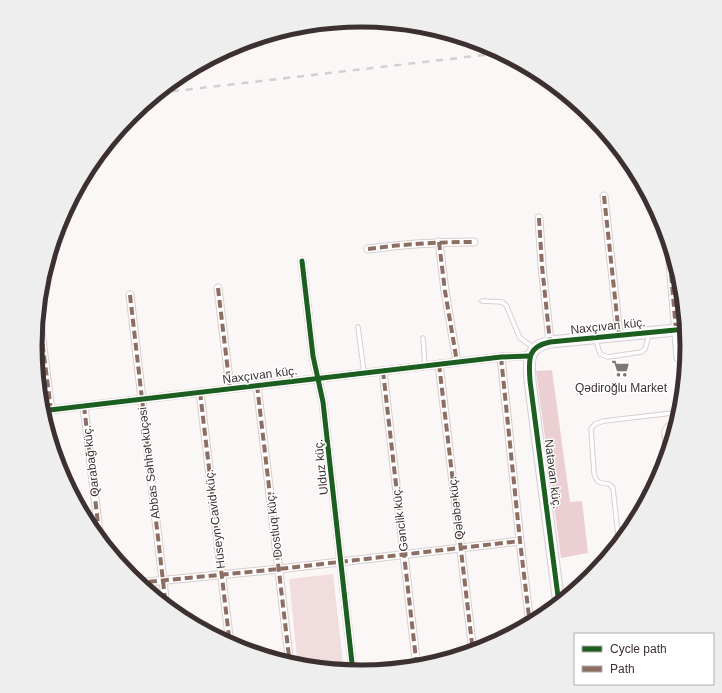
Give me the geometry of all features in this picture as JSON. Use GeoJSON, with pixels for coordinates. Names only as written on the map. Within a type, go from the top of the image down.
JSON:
{"type":"FeatureCollection","features":[{"type":"Feature","properties":{"kind":"street"},"geometry":{"type":"LineString","coordinates":[[604,196],[619,335]]}},
{"type":"Feature","properties":{"kind":"street"},"geometry":{"type":"LineString","coordinates":[[540,218],[542,266],[550,342]]}},
{"type":"Feature","properties":{"kind":"street"},"geometry":{"type":"LineString","coordinates":[[439,242],[445,291],[457,362]]}},
{"type":"Feature","properties":{"kind":"street"},"geometry":{"type":"LineString","coordinates":[[368,249],[401,244],[474,242]]}},
{"type":"Feature","properties":{"kind":"street","name":"Ulduz küç."},"geometry":{"type":"LineString","coordinates":[[302,261],[312,356],[322,392],[352,666]]}},
{"type":"Feature","properties":{"kind":"street"},"geometry":{"type":"LineString","coordinates":[[218,288],[230,388]]}},
{"type":"Feature","properties":{"kind":"street","name":"Abbas Səhhət küçəsi"},"geometry":{"type":"LineString","coordinates":[[130,295],[165,599]]}},
{"type":"Feature","properties":{"kind":"street"},"geometry":{"type":"LineString","coordinates":[[676,295],[679,314]]}},
{"type":"Feature","properties":{"kind":"street","name":"Naxçıvan küç."},"geometry":{"type":"LineString","coordinates":[[51,410],[501,357],[533,352],[540,344],[550,342],[680,329]]}},
{"type":"Feature","properties":{"kind":"street"},"geometry":{"type":"LineString","coordinates":[[42,339],[51,410]]}},
{"type":"Feature","properties":{"kind":"street"},"geometry":{"type":"LineString","coordinates":[[678,358],[680,339]]}},
{"type":"Feature","properties":{"kind":"street","name":"Natəvan küç."},"geometry":{"type":"LineString","coordinates":[[533,352],[529,364],[530,382],[559,597]]}},
{"type":"Feature","properties":{"kind":"street"},"geometry":{"type":"LineString","coordinates":[[501,357],[529,618]]}},
{"type":"Feature","properties":{"kind":"street","name":"Qələbə küç."},"geometry":{"type":"LineString","coordinates":[[439,364],[472,646]]}},
{"type":"Feature","properties":{"kind":"street","name":"Gənclik küç."},"geometry":{"type":"LineString","coordinates":[[383,371],[416,661]]}},
{"type":"Feature","properties":{"kind":"street","name":"Dostluq küç."},"geometry":{"type":"LineString","coordinates":[[257,385],[289,658]]}},
{"type":"Feature","properties":{"kind":"street","name":"Hüseyn Cavid küç."},"geometry":{"type":"LineString","coordinates":[[200,392],[229,637]]}},
{"type":"Feature","properties":{"kind":"street","name":"Qarabağ küç."},"geometry":{"type":"LineString","coordinates":[[84,406],[99,529]]}},
{"type":"Feature","properties":{"kind":"street"},"geometry":{"type":"LineString","coordinates":[[145,582],[279,569],[520,541]]}},
{"type":"Feature","properties":{"kind":"lane"},"geometry":{"type":"LineString","coordinates":[[482,301],[502,302],[506,305],[520,338],[533,352]]}},
{"type":"Feature","properties":{"kind":"lane"},"geometry":{"type":"LineString","coordinates":[[358,327],[364,373]]}},
{"type":"Feature","properties":{"kind":"lane"},"geometry":{"type":"LineString","coordinates":[[595,337],[600,354],[608,356],[641,352],[645,349],[649,332]]}},
{"type":"Feature","properties":{"kind":"lane"},"geometry":{"type":"LineString","coordinates":[[423,338],[425,366]]}},
{"type":"Feature","properties":{"kind":"lane"},"geometry":{"type":"LineString","coordinates":[[618,536],[613,488],[609,484],[600,483],[596,480],[594,473],[591,429],[595,424],[604,421],[673,413]]}},
{"type":"Feature","properties":{"kind":"lane"},"geometry":{"type":"LineString","coordinates":[[665,444],[665,428],[671,424]]}},
{"type":"Feature","properties":{"kind":"shaded area"},"geometry":{"type":"Polygon","coordinates":[[[552,370],[570,502],[582,501],[588,553],[561,558],[536,371],[552,370]]]}},
{"type":"Feature","properties":{"kind":"shaded area"},"geometry":{"type":"Polygon","coordinates":[[[333,574],[343,665],[297,660],[289,579],[333,574]]]}},
{"type":"Feature","properties":{"kind":"railway"},"geometry":{"type":"LineString","coordinates":[[169,92],[490,54]]}},
{"type":"Feature","properties":{"kind":"marked path"},"geometry":{"type":"LineString","coordinates":[[604,196],[619,335]]}},
{"type":"Feature","properties":{"kind":"marked path"},"geometry":{"type":"LineString","coordinates":[[539,218],[542,266],[550,342]]}},
{"type":"Feature","properties":{"kind":"marked path"},"geometry":{"type":"LineString","coordinates":[[439,242],[445,291],[457,362]]}},
{"type":"Feature","properties":{"kind":"marked path"},"geometry":{"type":"LineString","coordinates":[[368,249],[447,242],[474,242]]}},
{"type":"Feature","properties":{"kind":"marked path"},"geometry":{"type":"LineString","coordinates":[[670,266],[676,330]]}},
{"type":"Feature","properties":{"kind":"marked path"},"geometry":{"type":"LineString","coordinates":[[218,288],[230,388]]}},
{"type":"Feature","properties":{"kind":"marked path"},"geometry":{"type":"LineString","coordinates":[[130,295],[165,598]]}},
{"type":"Feature","properties":{"kind":"marked path"},"geometry":{"type":"LineString","coordinates":[[42,339],[51,410]]}},
{"type":"Feature","properties":{"kind":"marked path"},"geometry":{"type":"LineString","coordinates":[[501,357],[529,618]]}},
{"type":"Feature","properties":{"kind":"marked path"},"geometry":{"type":"LineString","coordinates":[[439,364],[472,646]]}},
{"type":"Feature","properties":{"kind":"marked path"},"geometry":{"type":"LineString","coordinates":[[383,371],[416,661]]}},
{"type":"Feature","properties":{"kind":"marked path"},"geometry":{"type":"LineString","coordinates":[[257,385],[289,658]]}},
{"type":"Feature","properties":{"kind":"marked path"},"geometry":{"type":"LineString","coordinates":[[200,392],[229,637]]}},
{"type":"Feature","properties":{"kind":"marked path"},"geometry":{"type":"LineString","coordinates":[[84,406],[99,529]]}},
{"type":"Feature","properties":{"kind":"marked path"},"geometry":{"type":"LineString","coordinates":[[145,582],[279,569],[520,541]]}},
{"type":"Feature","properties":{"kind":"cycle path"},"geometry":{"type":"LineString","coordinates":[[302,261],[313,356],[323,402],[352,666]]}},
{"type":"Feature","properties":{"kind":"cycle path"},"geometry":{"type":"LineString","coordinates":[[558,598],[530,381],[529,367],[533,351],[542,344],[550,342],[680,330]]}},
{"type":"Feature","properties":{"kind":"cycle path"},"geometry":{"type":"LineString","coordinates":[[48,410],[501,357],[530,356]]}},
{"type":"Feature","properties":{"kind":"place","name":"Qədiroğlu Market"},"geometry":{"type":"Point","coordinates":[621,369]}}]}
